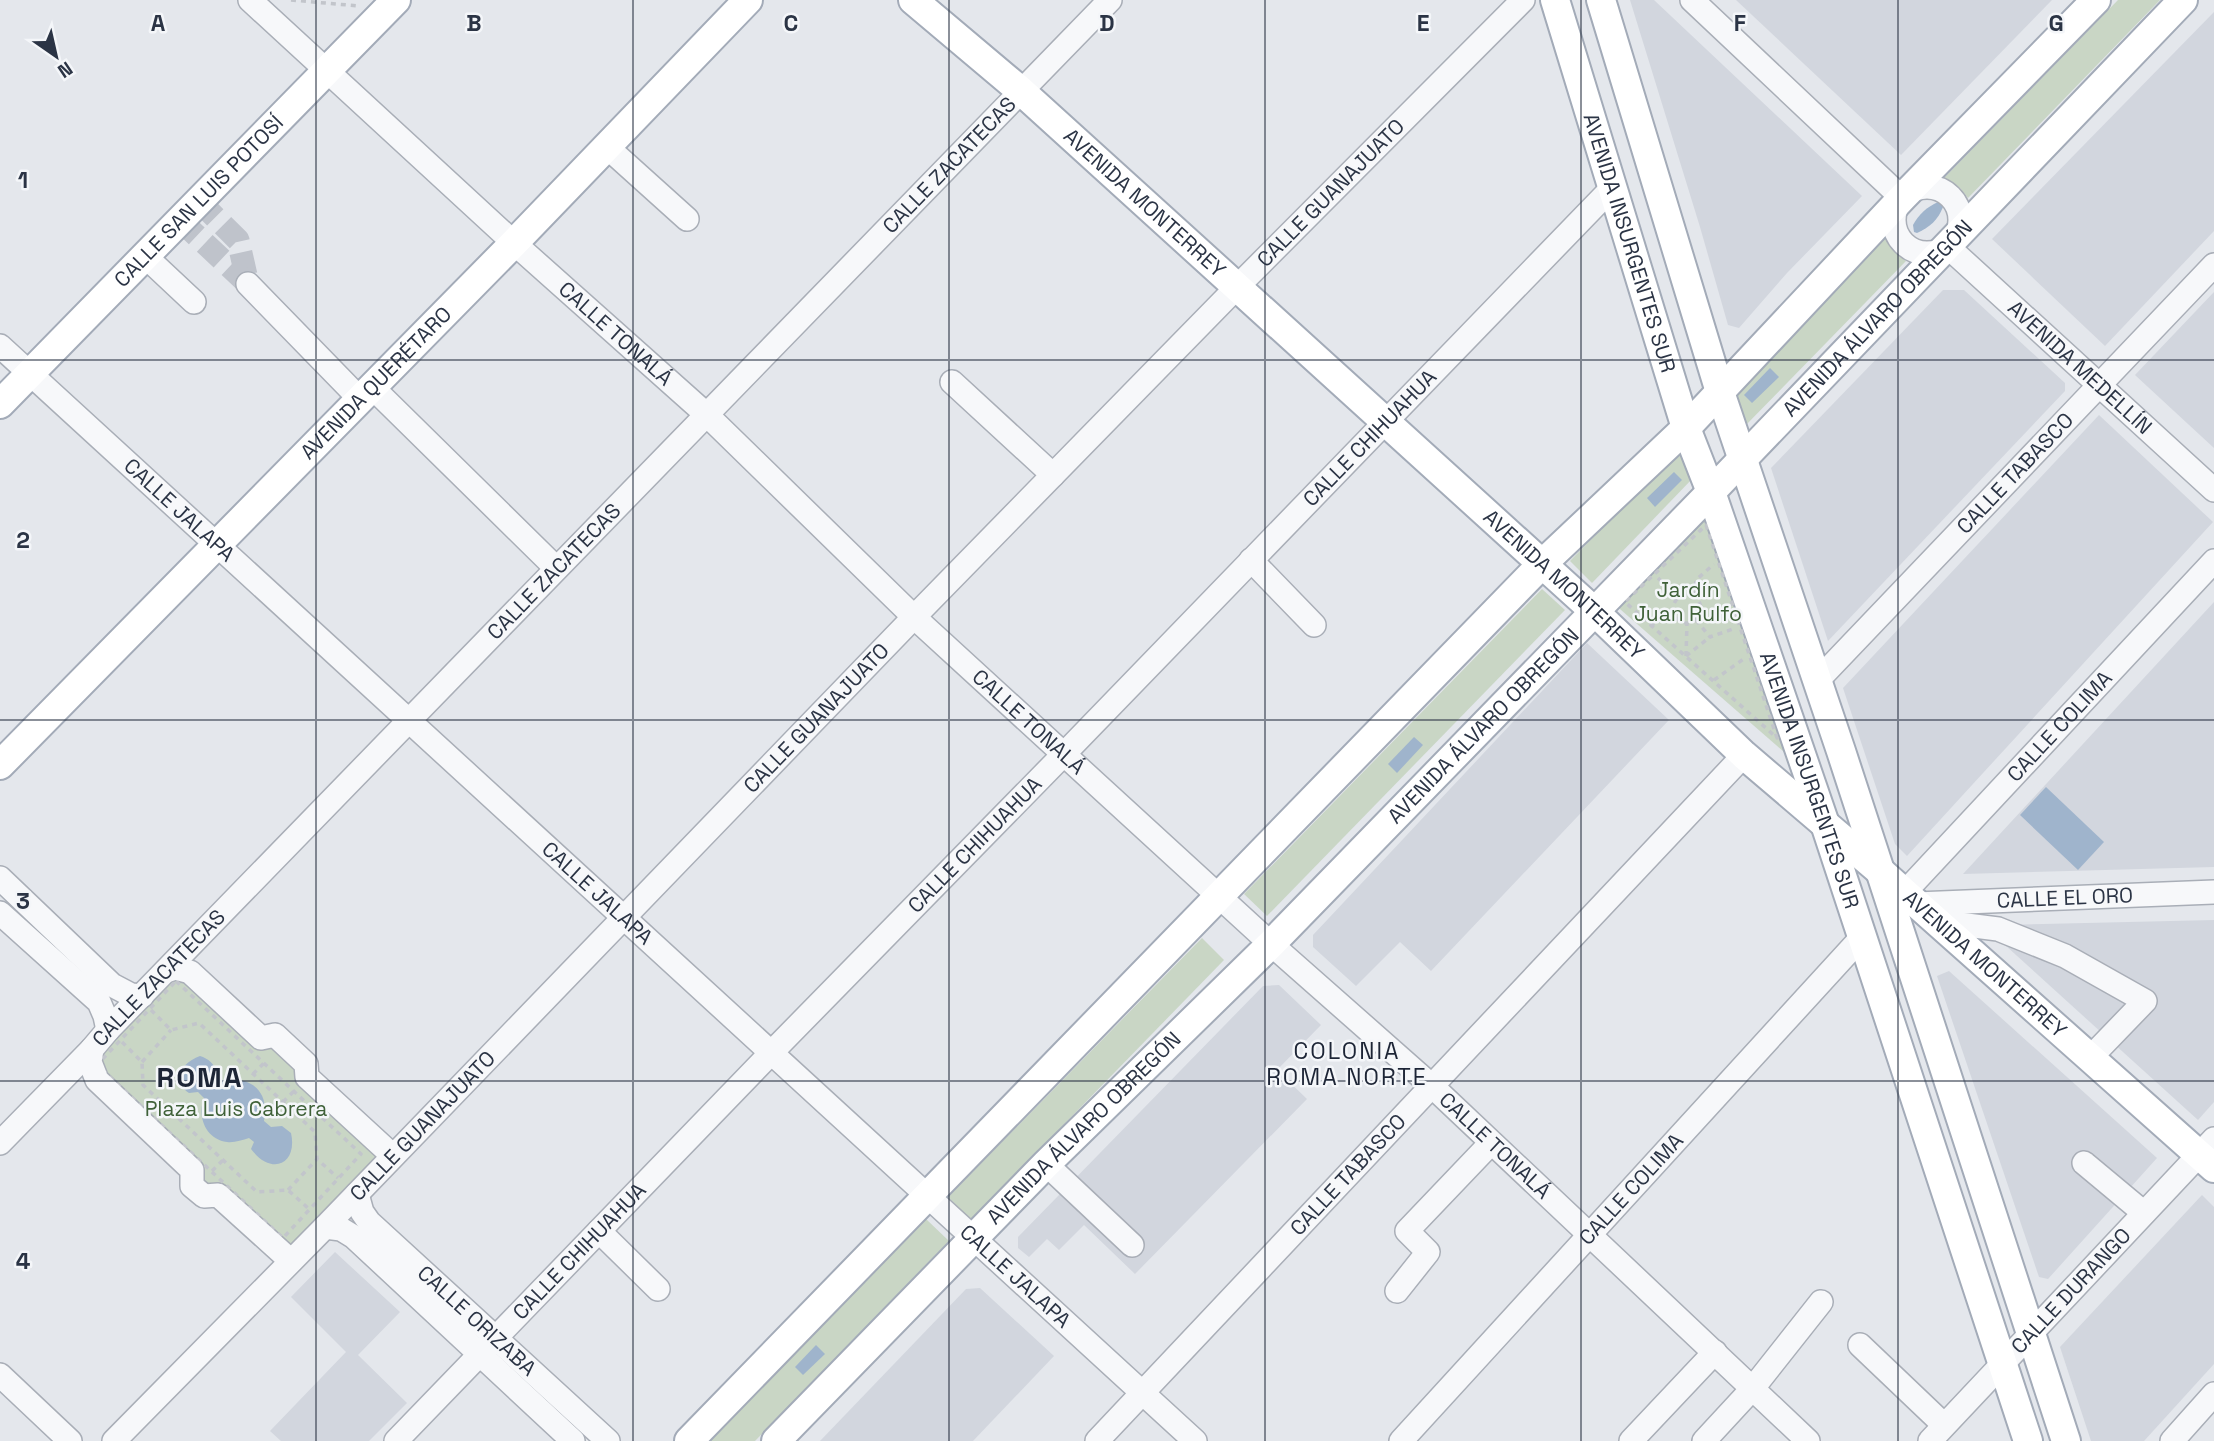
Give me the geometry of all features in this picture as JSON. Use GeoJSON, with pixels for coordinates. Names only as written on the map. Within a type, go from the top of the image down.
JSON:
{"type":"FeatureCollection","features":[{"type":"Feature","properties":{"kind":"main road","name":"AVENIDA QUERÉTARO"},"geometry":{"type":"LineString","coordinates":[[0,765],[514,243],[748,0]]}},
{"type":"Feature","properties":{"kind":"main road","name":"AVENIDA MONTERREY"},"geometry":{"type":"LineString","coordinates":[[913,0],[1021,91],[1594,611],[1744,755],[1880,871],[2090,1058],[2209,1154]]}},
{"type":"Feature","properties":{"kind":"main road","name":"AVENIDA INSURGENTES SUR"},"geometry":{"type":"LineString","coordinates":[[1555,0],[1686,428],[1711,492],[1825,824],[2028,1441]]}},
{"type":"Feature","properties":{"kind":"main road","name":"AVENIDA INSURGENTES SUR"},"geometry":{"type":"LineString","coordinates":[[1601,0],[1720,392],[1818,681],[2066,1441]]}},
{"type":"Feature","properties":{"kind":"main road"},"geometry":{"type":"LineString","coordinates":[[689,1441],[1542,564],[1686,428],[1902,198],[2096,0]]}},
{"type":"Feature","properties":{"kind":"main road","name":"AVENIDA ÁLVARO OBREGÓN"},"geometry":{"type":"LineString","coordinates":[[776,1441],[1046,1164],[1270,944],[1744,458],[2183,0]]}},
{"type":"Feature","properties":{"kind":"main road","name":"CALLE SAN LUIS POTOSÍ"},"geometry":{"type":"LineString","coordinates":[[0,404],[392,4]]}},
{"type":"Feature","properties":{"kind":"street","name":"CALLE TONALÁ"},"geometry":{"type":"LineString","coordinates":[[250,0],[706,415],[914,617],[1063,755],[1270,944],[1433,1087],[1808,1441]]}},
{"type":"Feature","properties":{"kind":"street","name":"CALLE ZACATECAS"},"geometry":{"type":"LineString","coordinates":[[0,1143],[92,1049],[114,1035],[146,1002],[166,971],[1110,0]]}},
{"type":"Feature","properties":{"kind":"street","name":"CALLE GUANAJUATO"},"geometry":{"type":"LineString","coordinates":[[114,1441],[325,1227],[914,617],[1523,0]]}},
{"type":"Feature","properties":{"kind":"street"},"geometry":{"type":"LineString","coordinates":[[1692,0],[1902,198]]}},
{"type":"Feature","properties":{"kind":"street"},"geometry":{"type":"LineString","coordinates":[[607,147],[687,219]]}},
{"type":"Feature","properties":{"kind":"street"},"geometry":{"type":"LineString","coordinates":[[1929,187],[1938,189],[1954,201],[1960,220],[1958,230],[1947,246],[1931,253],[1922,252],[1914,250],[1900,239],[1896,232],[1895,214],[1902,198],[1919,188],[1929,187]]}},
{"type":"Feature","properties":{"kind":"street","name":"CALLE CHIHUAHUA"},"geometry":{"type":"LineString","coordinates":[[397,1441],[1612,188]]}},
{"type":"Feature","properties":{"kind":"street","name":"AVENIDA MEDELLÍN"},"geometry":{"type":"LineString","coordinates":[[1947,246],[2214,490]]}},
{"type":"Feature","properties":{"kind":"street"},"geometry":{"type":"LineString","coordinates":[[145,256],[194,302]]}},
{"type":"Feature","properties":{"kind":"street","name":"CALLE TABASCO"},"geometry":{"type":"LineString","coordinates":[[1818,681],[2214,265]]}},
{"type":"Feature","properties":{"kind":"street"},"geometry":{"type":"LineString","coordinates":[[248,284],[556,568]]}},
{"type":"Feature","properties":{"kind":"street","name":"CALLE JALAPA"},"geometry":{"type":"LineString","coordinates":[[0,346],[1195,1441]]}},
{"type":"Feature","properties":{"kind":"street"},"geometry":{"type":"LineString","coordinates":[[952,382],[1053,475]]}},
{"type":"Feature","properties":{"kind":"street"},"geometry":{"type":"LineString","coordinates":[[1251,560],[1314,625]]}},
{"type":"Feature","properties":{"kind":"street","name":"CALLE COLIMA"},"geometry":{"type":"LineString","coordinates":[[1919,906],[2214,561]]}},
{"type":"Feature","properties":{"kind":"street","name":"CALLE TABASCO"},"geometry":{"type":"LineString","coordinates":[[1097,1441],[1744,755]]}},
{"type":"Feature","properties":{"kind":"street"},"geometry":{"type":"LineString","coordinates":[[0,878],[112,985],[146,1002]]}},
{"type":"Feature","properties":{"kind":"street","name":"CALLE EL ORO"},"geometry":{"type":"LineString","coordinates":[[1919,906],[2214,892]]}},
{"type":"Feature","properties":{"kind":"street"},"geometry":{"type":"LineString","coordinates":[[1919,906],[1998,929],[2065,956],[2145,1001],[2090,1058]]}},
{"type":"Feature","properties":{"kind":"street"},"geometry":{"type":"LineString","coordinates":[[0,913],[99,1002],[114,1035]]}},
{"type":"Feature","properties":{"kind":"street","name":"CALLE COLIMA"},"geometry":{"type":"LineString","coordinates":[[1401,1441],[1862,937]]}},
{"type":"Feature","properties":{"kind":"street"},"geometry":{"type":"LineString","coordinates":[[166,971],[175,968],[190,972],[261,1038],[275,1035],[306,1064],[307,1077],[393,1156]]}},
{"type":"Feature","properties":{"kind":"street"},"geometry":{"type":"LineString","coordinates":[[92,1049],[90,1062],[97,1080],[192,1170],[192,1186],[204,1196],[218,1195],[291,1261]]}},
{"type":"Feature","properties":{"kind":"street"},"geometry":{"type":"LineString","coordinates":[[1397,1291],[1428,1252],[1408,1231],[1491,1143]]}},
{"type":"Feature","properties":{"kind":"street","name":"CALLE DURANGO"},"geometry":{"type":"LineString","coordinates":[[1937,1433],[2144,1213],[2209,1154]]}},
{"type":"Feature","properties":{"kind":"street"},"geometry":{"type":"LineString","coordinates":[[2084,1163],[2144,1213]]}},
{"type":"Feature","properties":{"kind":"street"},"geometry":{"type":"LineString","coordinates":[[1046,1164],[1132,1245]]}},
{"type":"Feature","properties":{"kind":"street","name":"CALLE ORIZABA"},"geometry":{"type":"LineString","coordinates":[[357,1194],[362,1212],[369,1222],[608,1441]]}},
{"type":"Feature","properties":{"kind":"street","name":"CALLE ORIZABA"},"geometry":{"type":"LineString","coordinates":[[325,1227],[341,1229],[354,1237],[573,1441]]}},
{"type":"Feature","properties":{"kind":"street"},"geometry":{"type":"LineString","coordinates":[[599,1231],[658,1289]]}},
{"type":"Feature","properties":{"kind":"street"},"geometry":{"type":"LineString","coordinates":[[1704,1441],[1753,1388],[1821,1302]]}},
{"type":"Feature","properties":{"kind":"street"},"geometry":{"type":"LineString","coordinates":[[1860,1345],[1937,1433]]}},
{"type":"Feature","properties":{"kind":"street"},"geometry":{"type":"LineString","coordinates":[[1631,1441],[1715,1352]]}},
{"type":"Feature","properties":{"kind":"street"},"geometry":{"type":"LineString","coordinates":[[0,1375],[70,1441]]}},
{"type":"Feature","properties":{"kind":"street"},"geometry":{"type":"LineString","coordinates":[[2172,1441],[2214,1394]]}},
{"type":"Feature","properties":{"kind":"path"},"geometry":{"type":"LineString","coordinates":[[291,0],[392,4]]}},
{"type":"Feature","properties":{"kind":"path"},"geometry":{"type":"LineString","coordinates":[[1706,526],[1625,602],[1777,738]]}},
{"type":"Feature","properties":{"kind":"path"},"geometry":{"type":"LineString","coordinates":[[1694,596],[1696,580],[1719,560]]}},
{"type":"Feature","properties":{"kind":"path"},"geometry":{"type":"LineString","coordinates":[[1654,574],[1678,598]]}},
{"type":"Feature","properties":{"kind":"path"},"geometry":{"type":"LineString","coordinates":[[1685,595],[1698,599],[1702,607],[1696,620],[1687,623],[1679,620],[1674,612],[1674,603],[1678,598],[1685,595]]}},
{"type":"Feature","properties":{"kind":"path"},"geometry":{"type":"LineString","coordinates":[[1650,626],[1674,612]]}},
{"type":"Feature","properties":{"kind":"path"},"geometry":{"type":"LineString","coordinates":[[1696,620],[1710,637]]}},
{"type":"Feature","properties":{"kind":"path"},"geometry":{"type":"LineString","coordinates":[[1686,656],[1687,623]]}},
{"type":"Feature","properties":{"kind":"path"},"geometry":{"type":"LineString","coordinates":[[1686,656],[1710,637],[1740,626]]}},
{"type":"Feature","properties":{"kind":"path"},"geometry":{"type":"LineString","coordinates":[[1713,680],[1749,655]]}},
{"type":"Feature","properties":{"kind":"path"},"geometry":{"type":"LineString","coordinates":[[176,981],[361,1154],[283,1238],[97,1065],[114,1035],[146,1002],[176,981]]}},
{"type":"Feature","properties":{"kind":"path"},"geometry":{"type":"LineString","coordinates":[[146,1002],[172,1030]]}},
{"type":"Feature","properties":{"kind":"path"},"geometry":{"type":"LineString","coordinates":[[142,1062],[172,1030],[199,1023],[315,1132],[317,1159],[338,1178]]}},
{"type":"Feature","properties":{"kind":"path"},"geometry":{"type":"LineString","coordinates":[[114,1035],[142,1062],[143,1085],[257,1192],[288,1190],[317,1159]]}},
{"type":"Feature","properties":{"kind":"path"},"geometry":{"type":"LineString","coordinates":[[253,1074],[264,1063]]}},
{"type":"Feature","properties":{"kind":"path"},"geometry":{"type":"LineString","coordinates":[[283,1102],[294,1091]]}},
{"type":"Feature","properties":{"kind":"path"},"geometry":{"type":"LineString","coordinates":[[212,1172],[223,1160]]}},
{"type":"Feature","properties":{"kind":"path"},"geometry":{"type":"LineString","coordinates":[[288,1190],[309,1209]]}},
{"type":"Feature","properties":{"kind":"shaded area"},"geometry":{"type":"Polygon","coordinates":[[[1630,0],[1654,0],[1862,196],[1787,273],[1739,328],[1728,325],[1630,0]]]}},
{"type":"Feature","properties":{"kind":"shaded area"},"geometry":{"type":"Polygon","coordinates":[[[1736,0],[2052,0],[1901,155],[1736,0]]]}},
{"type":"Feature","properties":{"kind":"shaded area"},"geometry":{"type":"Polygon","coordinates":[[[2214,12],[2214,231],[2105,346],[1992,239],[2214,12]]]}},
{"type":"Feature","properties":{"kind":"shaded area"},"geometry":{"type":"Polygon","coordinates":[[[1943,290],[1964,290],[2065,383],[2065,391],[1828,641],[1771,468],[1943,290]]]}},
{"type":"Feature","properties":{"kind":"shaded area"},"geometry":{"type":"Polygon","coordinates":[[[2214,292],[2214,448],[2135,375],[2214,292]]]}},
{"type":"Feature","properties":{"kind":"shaded area"},"geometry":{"type":"Polygon","coordinates":[[[2099,415],[2213,522],[1907,856],[1895,844],[1843,688],[2099,415]]]}},
{"type":"Feature","properties":{"kind":"shaded area"},"geometry":{"type":"Polygon","coordinates":[[[2214,602],[2214,867],[1963,874],[2214,602]]]}},
{"type":"Feature","properties":{"kind":"shaded area"},"geometry":{"type":"Polygon","coordinates":[[[1587,643],[1669,720],[1431,971],[1400,942],[1356,986],[1313,947],[1313,935],[1587,643]]]}},
{"type":"Feature","properties":{"kind":"shaded area"},"geometry":{"type":"Polygon","coordinates":[[[2214,920],[2214,1102],[2198,1120],[1995,936],[2002,925],[2214,920]]]}},
{"type":"Feature","properties":{"kind":"shaded area"},"geometry":{"type":"Polygon","coordinates":[[[1949,971],[2157,1158],[2048,1279],[2039,1277],[1937,976],[1949,971]]]}},
{"type":"Feature","properties":{"kind":"shaded area"},"geometry":{"type":"Polygon","coordinates":[[[1279,985],[1321,1025],[1277,1070],[1307,1099],[1135,1274],[1084,1225],[1059,1250],[1047,1239],[1029,1257],[1018,1248],[1018,1237],[1263,986],[1279,985]]]}},
{"type":"Feature","properties":{"kind":"shaded area"},"geometry":{"type":"Polygon","coordinates":[[[2202,1195],[2214,1207],[2214,1364],[2144,1441],[2091,1441],[2060,1347],[2202,1195]]]}},
{"type":"Feature","properties":{"kind":"shaded area"},"geometry":{"type":"Polygon","coordinates":[[[335,1252],[400,1312],[358,1355],[407,1403],[369,1441],[281,1441],[270,1431],[346,1352],[291,1297],[335,1252]]]}},
{"type":"Feature","properties":{"kind":"shaded area"},"geometry":{"type":"Polygon","coordinates":[[[980,1288],[1054,1356],[973,1441],[820,1441],[966,1289],[980,1288]]]}},
{"type":"Feature","properties":{"kind":"green space"},"geometry":{"type":"Polygon","coordinates":[[[2118,0],[2160,0],[1968,198],[1960,188],[1944,178],[2118,0]]]}},
{"type":"Feature","properties":{"kind":"green space"},"geometry":{"type":"Polygon","coordinates":[[[1885,238],[1906,261],[1745,426],[1733,394],[1885,238]]]}},
{"type":"Feature","properties":{"kind":"green space"},"geometry":{"type":"Polygon","coordinates":[[[1681,447],[1693,478],[1592,583],[1570,561],[1681,447]]]}},
{"type":"Feature","properties":{"kind":"green space","name":"Jardín Juan Rulfo"},"geometry":{"type":"Polygon","coordinates":[[[1709,518],[1791,758],[1613,603],[1700,519],[1709,518]]]}},
{"type":"Feature","properties":{"kind":"green space"},"geometry":{"type":"Polygon","coordinates":[[[1542,589],[1565,610],[1267,916],[1244,894],[1542,589]]]}},
{"type":"Feature","properties":{"kind":"green space"},"geometry":{"type":"Polygon","coordinates":[[[1202,938],[1224,960],[971,1220],[948,1197],[1202,938]]]}},
{"type":"Feature","properties":{"kind":"green space","name":"Plaza Luis Cabrera"},"geometry":{"type":"Polygon","coordinates":[[[166,971],[190,972],[393,1156],[291,1261],[97,1080],[92,1049],[166,971]]]}},
{"type":"Feature","properties":{"kind":"green space"},"geometry":{"type":"Polygon","coordinates":[[[926,1219],[949,1241],[755,1441],[710,1441],[926,1219]]]}},
{"type":"Feature","properties":{"kind":"water"},"geometry":{"type":"Polygon","coordinates":[[[1938,202],[1943,207],[1936,219],[1922,231],[1914,232],[1913,225],[1918,217],[1938,202]]]}},
{"type":"Feature","properties":{"kind":"water"},"geometry":{"type":"Polygon","coordinates":[[[1770,368],[1779,377],[1752,403],[1744,395],[1770,368]]]}},
{"type":"Feature","properties":{"kind":"water"},"geometry":{"type":"Polygon","coordinates":[[[1674,472],[1682,480],[1655,507],[1647,498],[1674,472]]]}},
{"type":"Feature","properties":{"kind":"water"},"geometry":{"type":"Polygon","coordinates":[[[1414,737],[1423,745],[1397,773],[1388,764],[1414,737]]]}},
{"type":"Feature","properties":{"kind":"water"},"geometry":{"type":"Polygon","coordinates":[[[2046,787],[2104,842],[2078,870],[2020,815],[2046,787]]]}},
{"type":"Feature","properties":{"kind":"water"},"geometry":{"type":"Polygon","coordinates":[[[200,1056],[212,1063],[215,1075],[222,1080],[242,1080],[256,1088],[264,1101],[264,1121],[271,1127],[282,1126],[291,1133],[291,1153],[287,1159],[281,1163],[267,1162],[251,1149],[254,1142],[249,1138],[227,1142],[208,1132],[202,1119],[204,1098],[198,1092],[189,1093],[183,1088],[179,1077],[183,1067],[200,1056]]]}},
{"type":"Feature","properties":{"kind":"water"},"geometry":{"type":"Polygon","coordinates":[[[816,1345],[825,1354],[803,1375],[795,1367],[816,1345]]]}},
{"type":"Feature","properties":{"kind":"tunnel"},"geometry":{"type":"LineString","coordinates":[[199,201],[238,240],[248,284]]}},
{"type":"Feature","properties":{"kind":"tunnel"},"geometry":{"type":"LineString","coordinates":[[180,220],[248,284]]}},
{"type":"Feature","properties":{"kind":"district","name":"COLONIA ROMA NORTE"},"geometry":{"type":"Point","coordinates":[1347,1064]}},
{"type":"Feature","properties":{"kind":"district","name":"ROMA"},"geometry":{"type":"Point","coordinates":[200,1077]}}]}
